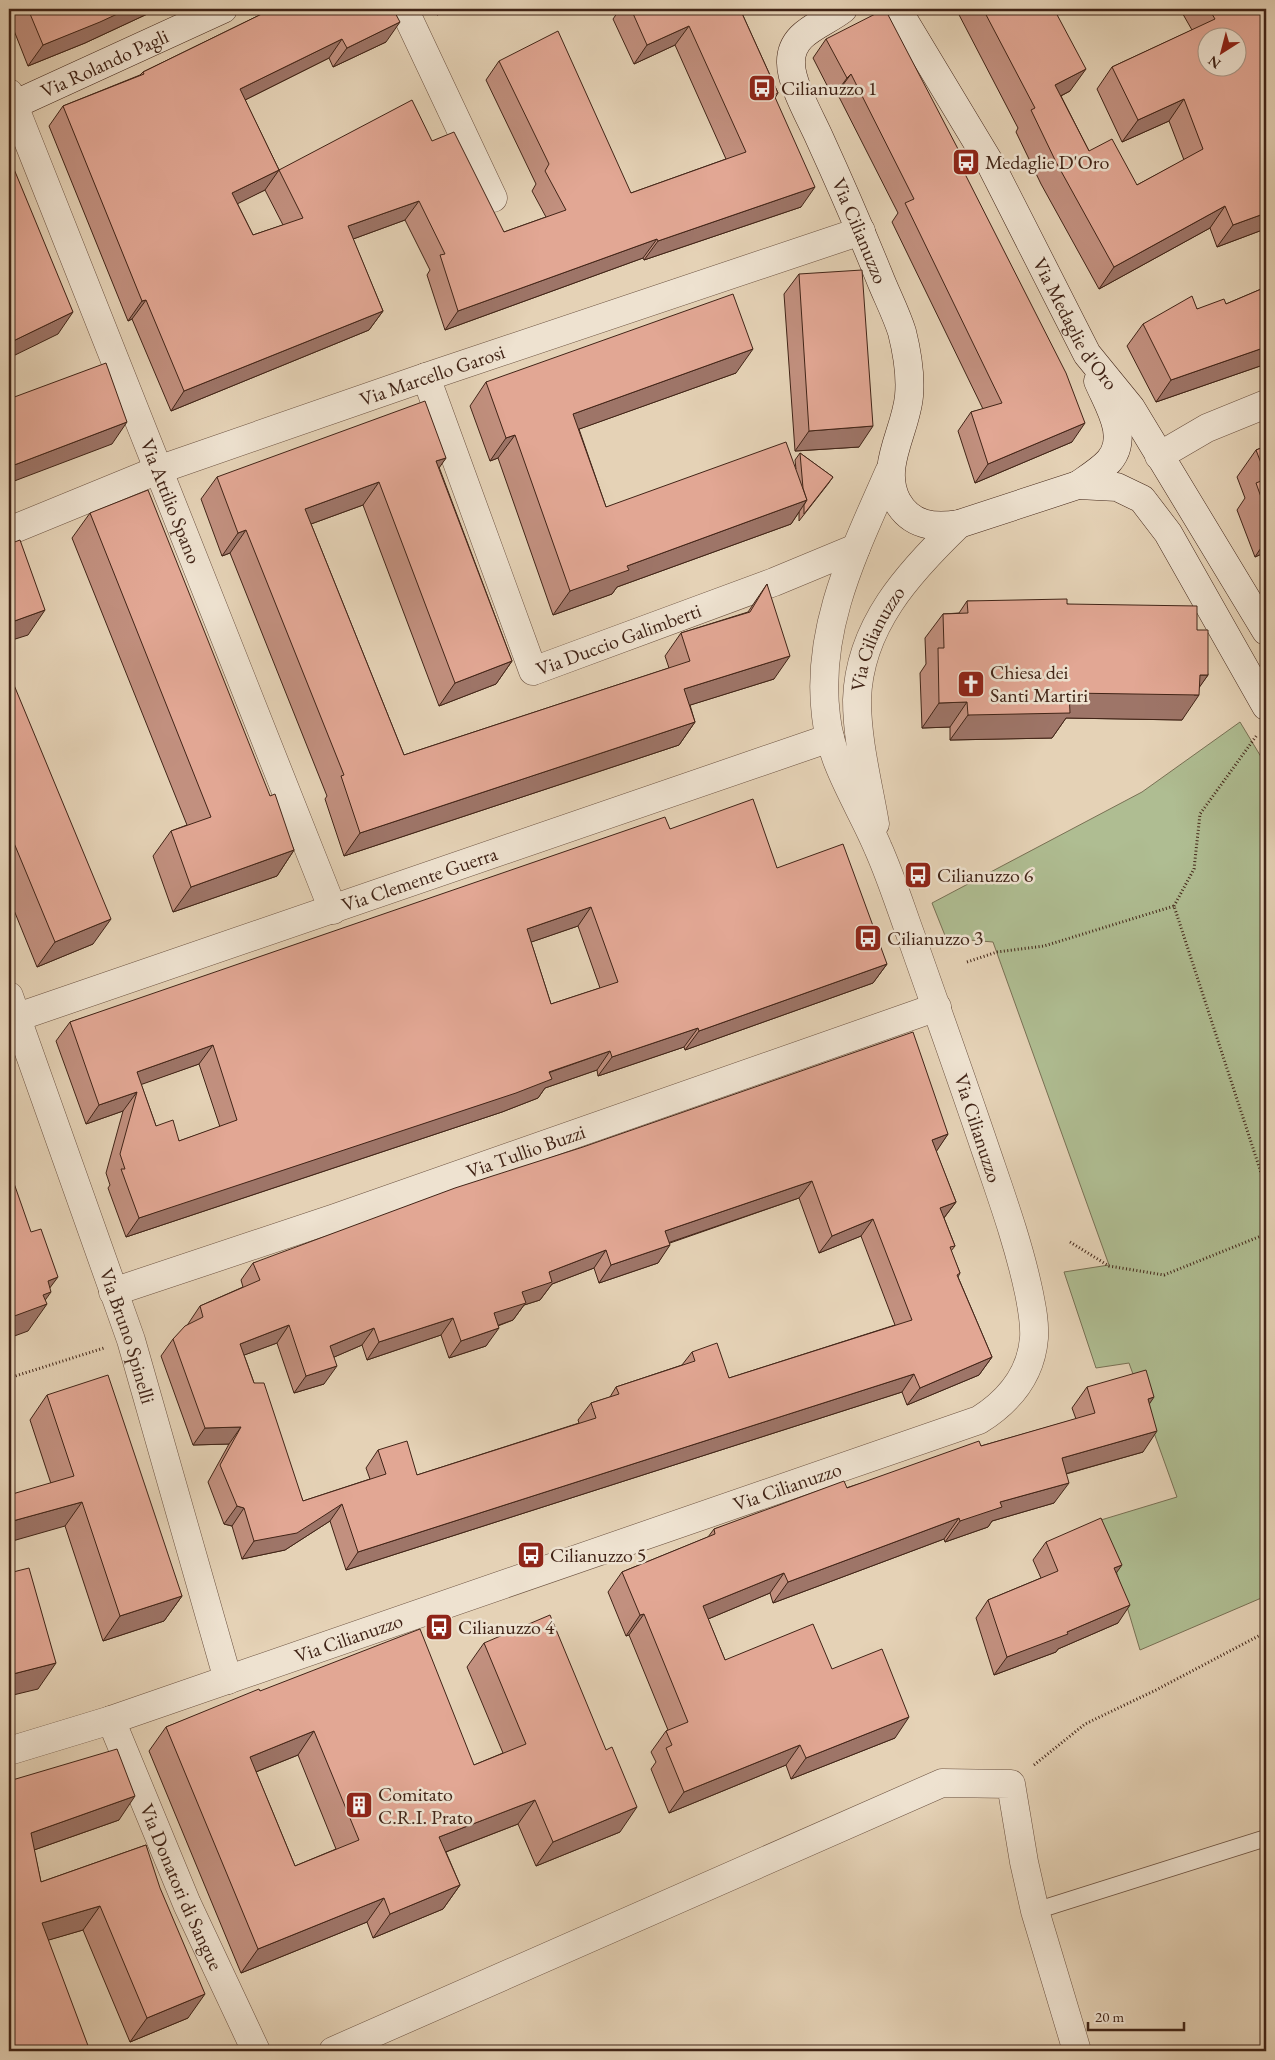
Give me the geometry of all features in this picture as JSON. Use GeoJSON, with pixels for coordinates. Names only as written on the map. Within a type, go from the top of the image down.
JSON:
{"type":"FeatureCollection","features":[{"type":"Feature","properties":{"kind":"street","name":"Via Rolando Pagli"},"geometry":{"type":"LineString","coordinates":[[10,102],[223,9]]}},
{"type":"Feature","properties":{"kind":"street"},"geometry":{"type":"LineString","coordinates":[[404,9],[492,198]]}},
{"type":"Feature","properties":{"kind":"street","name":"Via Medaglie d'Oro"},"geometry":{"type":"LineString","coordinates":[[884,9],[903,19],[992,165],[1087,354],[1131,408],[1266,631]]}},
{"type":"Feature","properties":{"kind":"street","name":"Via Cilianuzzo"},"geometry":{"type":"LineString","coordinates":[[9,1751],[111,1720],[979,1420],[997,1408],[1012,1393],[1023,1376],[1031,1358],[1034,1340],[1034,1321],[1022,1258],[937,1007],[878,848],[852,798],[830,738],[826,716],[824,668],[830,622],[856,548],[890,472],[909,397],[908,364],[901,331],[861,231],[802,99],[791,66],[791,55],[800,38],[807,31],[845,11]]}},
{"type":"Feature","properties":{"kind":"street","name":"Via Attilio Spano"},"geometry":{"type":"LineString","coordinates":[[10,102],[332,910]]}},
{"type":"Feature","properties":{"kind":"street","name":"Via Marcello Garosi"},"geometry":{"type":"LineString","coordinates":[[9,531],[158,470],[426,377],[861,231]]}},
{"type":"Feature","properties":{"kind":"street"},"geometry":{"type":"LineString","coordinates":[[1078,485],[1109,461],[1119,441],[1118,431],[1087,354]]}},
{"type":"Feature","properties":{"kind":"street","name":"Via Duccio Galimberti"},"geometry":{"type":"LineString","coordinates":[[426,377],[533,671],[774,582],[856,548]]}},
{"type":"Feature","properties":{"kind":"street"},"geometry":{"type":"LineString","coordinates":[[1159,456],[1207,428],[1266,404]]}},
{"type":"Feature","properties":{"kind":"street","name":"Via Cilianuzzo"},"geometry":{"type":"LineString","coordinates":[[890,472],[897,501],[909,517],[930,526],[959,524]]}},
{"type":"Feature","properties":{"kind":"street"},"geometry":{"type":"LineString","coordinates":[[959,524],[1078,485],[1101,484],[1130,492],[1148,505],[1168,534],[1264,718]]}},
{"type":"Feature","properties":{"kind":"street","name":"Via Cilianuzzo"},"geometry":{"type":"LineString","coordinates":[[878,848],[859,729],[860,670],[870,635],[888,603],[921,560],[959,524]]}},
{"type":"Feature","properties":{"kind":"street","name":"Via Clemente Guerra"},"geometry":{"type":"LineString","coordinates":[[12,1011],[332,910],[830,738]]}},
{"type":"Feature","properties":{"kind":"street","name":"Via Tullio Buzzi"},"geometry":{"type":"LineString","coordinates":[[113,1292],[335,1218],[937,1007]]}},
{"type":"Feature","properties":{"kind":"street","name":"Via Bruno Spinelli"},"geometry":{"type":"LineString","coordinates":[[12,1011],[131,1340],[228,1680]]}},
{"type":"Feature","properties":{"kind":"street","name":"Via Donatori di Sangue"},"geometry":{"type":"LineString","coordinates":[[111,1720],[187,1904],[256,2051]]}},
{"type":"Feature","properties":{"kind":"street"},"geometry":{"type":"LineString","coordinates":[[333,2051],[942,1783],[1011,1784],[1024,1862],[1035,1911],[1077,2051]]}},
{"type":"Feature","properties":{"kind":"lane"},"geometry":{"type":"LineString","coordinates":[[1035,1911],[1266,1838]]}},
{"type":"Feature","properties":{"kind":"path"},"geometry":{"type":"LineString","coordinates":[[967,962],[997,952],[1044,946],[1174,906],[1194,869],[1200,814],[1264,718]]}},
{"type":"Feature","properties":{"kind":"path"},"geometry":{"type":"LineString","coordinates":[[1174,906],[1266,1188]]}},
{"type":"Feature","properties":{"kind":"path"},"geometry":{"type":"LineString","coordinates":[[1070,1242],[1109,1266],[1164,1275],[1266,1234]]}},
{"type":"Feature","properties":{"kind":"path"},"geometry":{"type":"LineString","coordinates":[[9,1378],[131,1340]]}},
{"type":"Feature","properties":{"kind":"path"},"geometry":{"type":"LineString","coordinates":[[1011,1784],[1085,1724],[1156,1690],[1266,1632]]}},
{"type":"Feature","properties":{"kind":"green space"},"geometry":{"type":"Polygon","coordinates":[[[1240,722],[1266,765],[1266,1596],[1140,1650],[1101,1520],[1177,1497],[1129,1363],[1096,1368],[1064,1272],[1109,1265],[993,942],[946,938],[932,903],[1142,792],[1240,722]]]}},
{"type":"Feature","properties":{"kind":"building"},"geometry":{"type":"Polygon","coordinates":[[[28,9],[128,9],[43,45],[28,9]]]}},
{"type":"Feature","properties":{"kind":"building"},"geometry":{"type":"Polygon","coordinates":[[[272,9],[393,9],[400,22],[347,48],[342,39],[240,89],[279,170],[412,100],[432,141],[454,132],[504,232],[566,210],[545,171],[549,164],[499,61],[558,31],[631,193],[746,152],[689,26],[647,45],[631,9],[740,9],[778,93],[774,95],[815,187],[658,241],[657,239],[458,311],[440,255],[445,254],[419,201],[348,226],[383,311],[184,391],[146,300],[142,301],[63,106],[144,74],[143,72],[272,9]],[[279,170],[232,193],[253,235],[303,218],[279,170]]]}},
{"type":"Feature","properties":{"kind":"building"},"geometry":{"type":"Polygon","coordinates":[[[885,9],[970,172],[965,174],[1066,373],[1085,423],[988,464],[971,412],[1002,403],[905,203],[914,199],[851,74],[847,78],[826,39],[885,9]]]}},
{"type":"Feature","properties":{"kind":"building"},"geometry":{"type":"Polygon","coordinates":[[[983,9],[1054,9],[1086,69],[1055,85],[1089,151],[1112,139],[1137,185],[1203,149],[1184,99],[1138,120],[1112,67],[1215,19],[1209,9],[1266,9],[1266,213],[1233,225],[1225,206],[1114,267],[1056,162],[1031,110],[1035,108],[983,9]]]}},
{"type":"Feature","properties":{"kind":"building"},"geometry":{"type":"Polygon","coordinates":[[[9,157],[73,312],[9,343],[9,157]]]}},
{"type":"Feature","properties":{"kind":"building"},"geometry":{"type":"Polygon","coordinates":[[[862,270],[873,426],[809,431],[799,274],[862,270]]]}},
{"type":"Feature","properties":{"kind":"building"},"geometry":{"type":"Polygon","coordinates":[[[1266,287],[1266,347],[1171,380],[1143,324],[1192,296],[1197,309],[1224,299],[1226,304],[1266,287]]]}},
{"type":"Feature","properties":{"kind":"building"},"geometry":{"type":"Polygon","coordinates":[[[733,294],[753,349],[573,414],[606,507],[786,442],[807,500],[627,566],[629,570],[570,591],[515,435],[506,438],[486,382],[733,294]]]}},
{"type":"Feature","properties":{"kind":"building"},"geometry":{"type":"Polygon","coordinates":[[[106,363],[127,422],[9,467],[9,399],[106,363]]]}},
{"type":"Feature","properties":{"kind":"building"},"geometry":{"type":"Polygon","coordinates":[[[425,401],[446,458],[436,461],[512,661],[455,683],[379,482],[305,509],[404,755],[690,661],[681,633],[750,612],[767,584],[790,656],[684,689],[695,722],[360,833],[341,776],[344,775],[246,530],[238,533],[217,477],[425,401]]]}},
{"type":"Feature","properties":{"kind":"building"},"geometry":{"type":"Polygon","coordinates":[[[1266,446],[1266,476],[1256,450],[1266,446]]]}},
{"type":"Feature","properties":{"kind":"building"},"geometry":{"type":"Polygon","coordinates":[[[800,453],[833,477],[804,514],[804,505],[807,500],[803,488],[800,453]]]}},
{"type":"Feature","properties":{"kind":"building"},"geometry":{"type":"Polygon","coordinates":[[[1266,479],[1266,511],[1256,483],[1266,479]]]}},
{"type":"Feature","properties":{"kind":"building"},"geometry":{"type":"Polygon","coordinates":[[[148,490],[270,796],[275,794],[294,850],[191,887],[171,831],[211,817],[90,513],[148,490]]]}},
{"type":"Feature","properties":{"kind":"building"},"geometry":{"type":"Polygon","coordinates":[[[20,540],[45,610],[9,623],[9,544],[20,540]]]}},
{"type":"Feature","properties":{"kind":"building"},"geometry":{"type":"Polygon","coordinates":[[[1067,599],[1067,604],[1197,606],[1197,630],[1208,630],[1208,675],[1200,675],[1199,695],[1069,693],[1070,713],[968,715],[967,702],[939,703],[938,648],[944,648],[943,614],[968,613],[967,601],[1067,599]]]}},
{"type":"Feature","properties":{"kind":"building"},"geometry":{"type":"Polygon","coordinates":[[[9,673],[111,919],[55,942],[9,831],[9,673]]]}},
{"type":"Feature","properties":{"kind":"building"},"geometry":{"type":"Polygon","coordinates":[[[753,799],[777,868],[843,844],[887,964],[699,1031],[698,1028],[612,1057],[610,1051],[549,1072],[552,1079],[516,1093],[139,1218],[121,1169],[125,1169],[120,1154],[137,1092],[99,1105],[70,1022],[665,817],[670,829],[753,799]],[[591,907],[527,929],[551,1004],[618,982],[591,907]],[[213,1045],[137,1072],[156,1126],[173,1120],[179,1141],[237,1120],[213,1045]]]}},
{"type":"Feature","properties":{"kind":"building"},"geometry":{"type":"Polygon","coordinates":[[[913,1032],[948,1134],[932,1140],[956,1202],[940,1208],[955,1246],[950,1247],[960,1273],[957,1275],[992,1357],[920,1388],[914,1374],[358,1552],[342,1504],[297,1533],[254,1541],[244,1508],[237,1506],[220,1465],[241,1427],[205,1428],[173,1339],[185,1326],[203,1317],[200,1306],[260,1280],[253,1263],[455,1188],[583,1147],[913,1032]],[[812,1181],[665,1231],[670,1245],[611,1265],[606,1250],[549,1272],[552,1282],[522,1292],[526,1303],[494,1313],[499,1328],[461,1341],[453,1318],[379,1342],[374,1328],[330,1346],[337,1366],[306,1376],[289,1325],[240,1344],[254,1383],[264,1383],[303,1501],[386,1474],[378,1450],[407,1441],[417,1475],[596,1418],[591,1403],[619,1394],[616,1387],[695,1361],[692,1352],[717,1343],[729,1378],[912,1320],[873,1219],[832,1236],[812,1181]]]}},
{"type":"Feature","properties":{"kind":"building"},"geometry":{"type":"Polygon","coordinates":[[[9,1154],[12,1164],[9,1166],[9,1154]]]}},
{"type":"Feature","properties":{"kind":"building"},"geometry":{"type":"Polygon","coordinates":[[[9,1169],[31,1232],[41,1229],[58,1277],[48,1281],[51,1292],[43,1295],[47,1304],[9,1318],[9,1169]]]}},
{"type":"Feature","properties":{"kind":"building"},"geometry":{"type":"Polygon","coordinates":[[[1146,1370],[1154,1397],[1148,1399],[1157,1431],[1062,1458],[1069,1483],[1000,1502],[1002,1507],[960,1521],[959,1518],[788,1582],[784,1573],[703,1606],[725,1660],[813,1624],[832,1669],[882,1649],[909,1717],[806,1758],[800,1745],[684,1792],[666,1748],[672,1745],[666,1731],[688,1722],[644,1614],[640,1615],[622,1572],[715,1534],[714,1529],[844,1481],[847,1488],[979,1441],[981,1446],[1095,1413],[1087,1387],[1146,1370]]]}},
{"type":"Feature","properties":{"kind":"building"},"geometry":{"type":"Polygon","coordinates":[[[108,1375],[182,1596],[120,1616],[82,1502],[9,1522],[9,1495],[74,1476],[47,1395],[108,1375]]]}},
{"type":"Feature","properties":{"kind":"building"},"geometry":{"type":"Polygon","coordinates":[[[1101,1518],[1122,1565],[1114,1568],[1130,1605],[1067,1632],[1068,1634],[1007,1657],[988,1600],[1058,1571],[1046,1542],[1101,1518]]]}},
{"type":"Feature","properties":{"kind":"building"},"geometry":{"type":"Polygon","coordinates":[[[29,1568],[56,1663],[9,1675],[9,1573],[29,1568]]]}},
{"type":"Feature","properties":{"kind":"building"},"geometry":{"type":"Polygon","coordinates":[[[550,1615],[606,1750],[612,1747],[637,1807],[553,1842],[535,1800],[439,1837],[460,1885],[390,1914],[384,1898],[258,1949],[166,1727],[259,1689],[260,1691],[420,1629],[474,1765],[526,1744],[484,1643],[550,1615]],[[314,1731],[250,1757],[295,1866],[359,1840],[314,1731]]]}},
{"type":"Feature","properties":{"kind":"building"},"geometry":{"type":"Polygon","coordinates":[[[117,1749],[135,1796],[31,1833],[41,1882],[146,1845],[160,1888],[205,1994],[147,2018],[100,1906],[42,1923],[90,2051],[9,2051],[9,1781],[117,1749]]]}},
{"type":"Feature","properties":{"kind":"place","name":"Cilianuzzo 1"},"geometry":{"type":"Point","coordinates":[762,88]}},
{"type":"Feature","properties":{"kind":"place","name":"Medaglie D'Oro"},"geometry":{"type":"Point","coordinates":[966,162]}},
{"type":"Feature","properties":{"kind":"place","name":"Chiesa dei Santi Martiri"},"geometry":{"type":"Point","coordinates":[971,684]}},
{"type":"Feature","properties":{"kind":"place","name":"Cilianuzzo 6"},"geometry":{"type":"Point","coordinates":[918,875]}},
{"type":"Feature","properties":{"kind":"place","name":"Cilianuzzo 3"},"geometry":{"type":"Point","coordinates":[868,938]}},
{"type":"Feature","properties":{"kind":"place","name":"Cilianuzzo 5"},"geometry":{"type":"Point","coordinates":[531,1555]}},
{"type":"Feature","properties":{"kind":"place","name":"Cilianuzzo 4"},"geometry":{"type":"Point","coordinates":[439,1627]}},
{"type":"Feature","properties":{"kind":"place","name":"Comitato C.R.I. Prato"},"geometry":{"type":"Point","coordinates":[359,1805]}}]}
